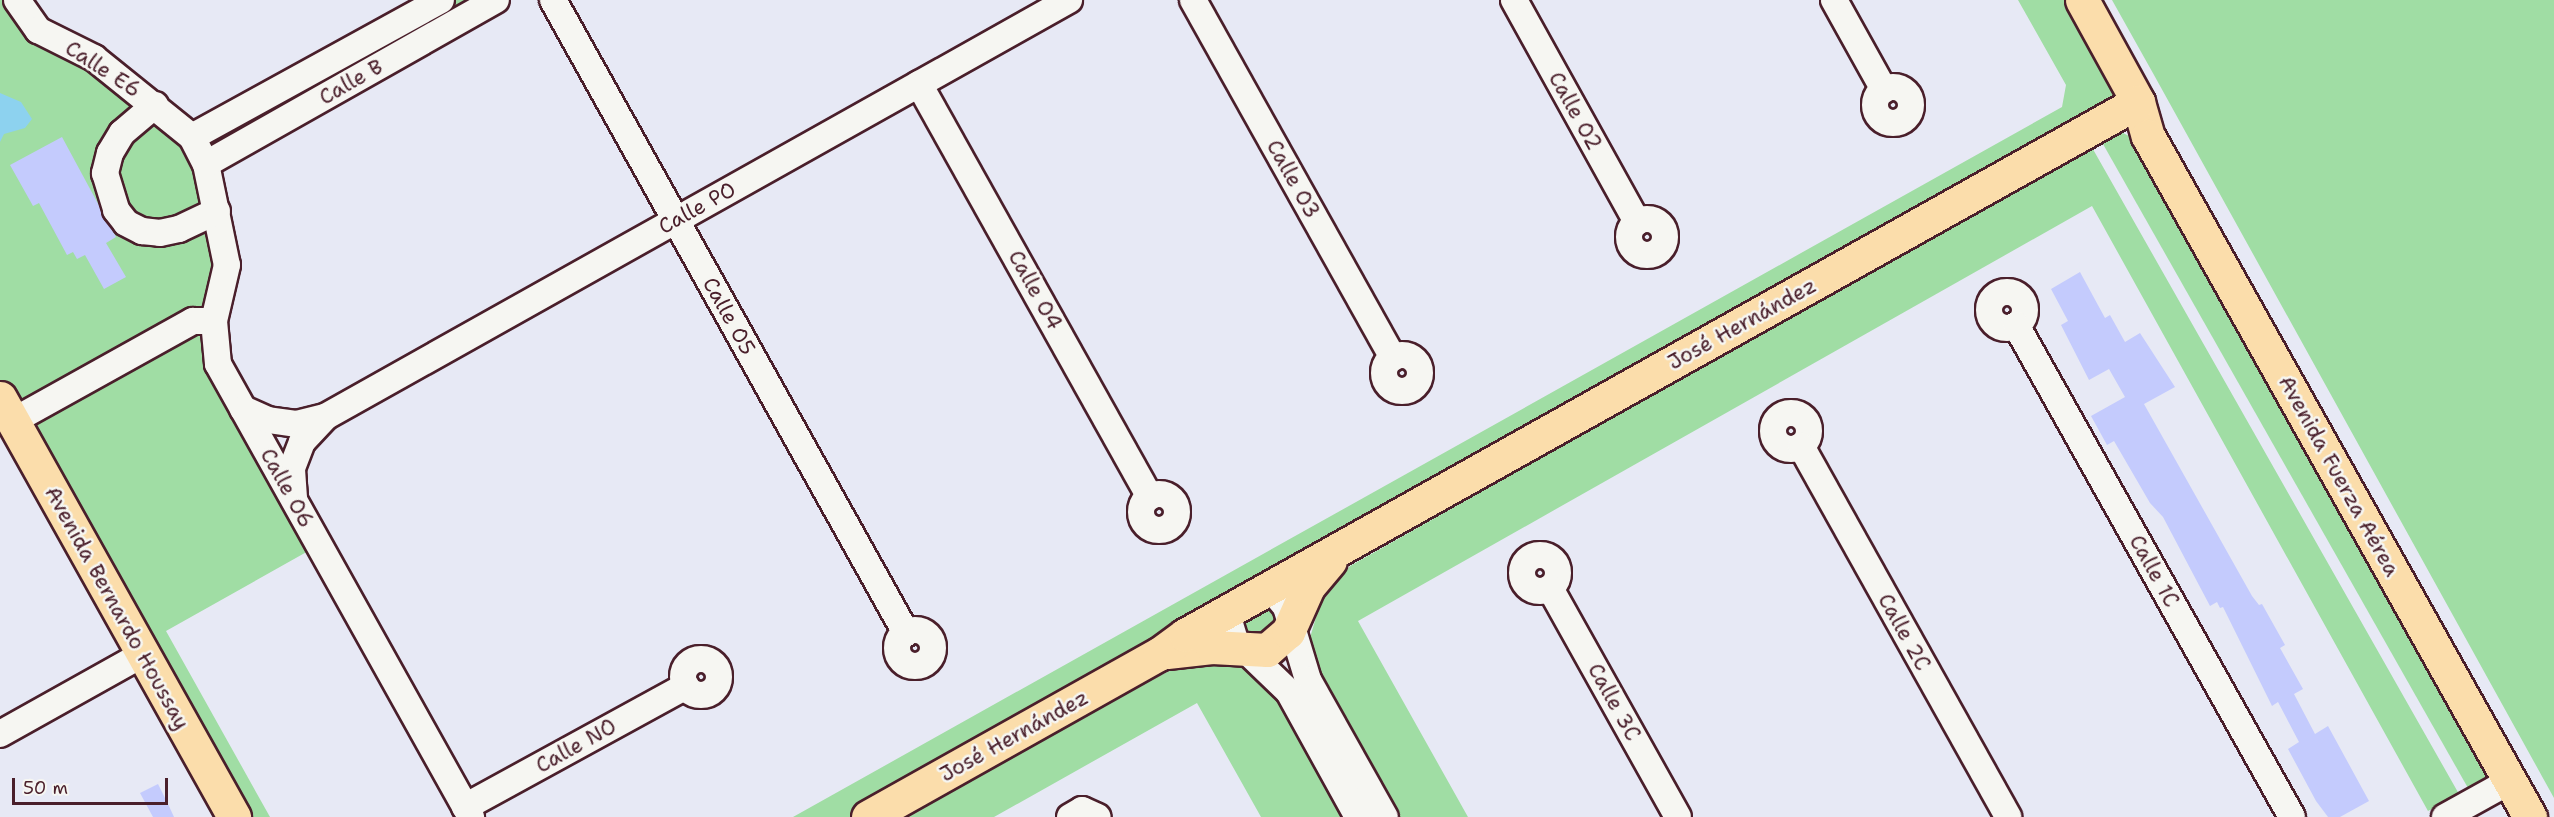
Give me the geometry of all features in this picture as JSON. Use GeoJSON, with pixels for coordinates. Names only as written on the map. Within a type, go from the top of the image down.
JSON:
{"type":"FeatureCollection","features":[{"type":"Feature","properties":{"kind":"main road","name":"Avenida Fuerza Aérea"},"geometry":{"type":"LineString","coordinates":[[2059,0],[2148,136],[2530,817]]}},
{"type":"Feature","properties":{"kind":"main road","name":"Avenida Fuerza Aérea"},"geometry":{"type":"LineString","coordinates":[[2082,0],[2130,107]]}},
{"type":"Feature","properties":{"kind":"main road","name":"José Hernández"},"geometry":{"type":"LineString","coordinates":[[868,817],[1159,654],[1231,610],[2130,107]]}},
{"type":"Feature","properties":{"kind":"main road","name":"Avenida Bernardo Houssay"},"geometry":{"type":"LineString","coordinates":[[6,409],[234,817]]}},
{"type":"Feature","properties":{"kind":"main road","name":"José Hernández"},"geometry":{"type":"LineString","coordinates":[[1159,654],[1212,647],[1267,650],[1280,643],[1308,587],[1346,547]]}},
{"type":"Feature","properties":{"kind":"street","name":"Calle E6"},"geometry":{"type":"LineString","coordinates":[[17,0],[38,30],[94,58],[192,137]]}},
{"type":"Feature","properties":{"kind":"street","name":"Calle B"},"geometry":{"type":"LineString","coordinates":[[192,137],[441,0]]}},
{"type":"Feature","properties":{"kind":"street","name":"Calle B"},"geometry":{"type":"LineString","coordinates":[[206,164],[496,0]]}},
{"type":"Feature","properties":{"kind":"street","name":"Calle O5"},"geometry":{"type":"LineString","coordinates":[[553,0],[906,633]]}},
{"type":"Feature","properties":{"kind":"street","name":"Calle PO"},"geometry":{"type":"LineString","coordinates":[[243,409],[268,420],[296,424],[325,417],[1069,0]]}},
{"type":"Feature","properties":{"kind":"street","name":"Calle O3"},"geometry":{"type":"LineString","coordinates":[[1193,0],[1393,358]]}},
{"type":"Feature","properties":{"kind":"street","name":"Calle O2"},"geometry":{"type":"LineString","coordinates":[[1514,0],[1637,222]]}},
{"type":"Feature","properties":{"kind":"street"},"geometry":{"type":"LineString","coordinates":[[1834,0],[1884,90]]}},
{"type":"Feature","properties":{"kind":"street","name":"Calle O4"},"geometry":{"type":"LineString","coordinates":[[920,84],[1150,497]]}},
{"type":"Feature","properties":{"kind":"street"},"geometry":{"type":"LineString","coordinates":[[155,105],[122,134],[110,153],[105,173],[116,210],[126,223],[142,231],[160,232],[179,229],[217,211]]}},
{"type":"Feature","properties":{"kind":"street","name":"Calle O6"},"geometry":{"type":"LineString","coordinates":[[192,137],[206,164],[227,265],[214,321],[218,364],[468,812]]}},
{"type":"Feature","properties":{"kind":"street"},"geometry":{"type":"LineString","coordinates":[[6,409],[193,321],[214,321]]}},
{"type":"Feature","properties":{"kind":"street","name":"Calle 1C"},"geometry":{"type":"LineString","coordinates":[[2016,326],[2292,817]]}},
{"type":"Feature","properties":{"kind":"street","name":"Calle PO"},"geometry":{"type":"LineString","coordinates":[[294,500],[292,468],[302,442],[325,417]]}},
{"type":"Feature","properties":{"kind":"street","name":"Calle 2C"},"geometry":{"type":"LineString","coordinates":[[1801,446],[2008,817]]}},
{"type":"Feature","properties":{"kind":"street","name":"Calle 3C"},"geometry":{"type":"LineString","coordinates":[[1550,588],[1678,817]]}},
{"type":"Feature","properties":{"kind":"street"},"geometry":{"type":"LineString","coordinates":[[1263,592],[1276,595],[1292,620],[1308,680],[1385,817]]}},
{"type":"Feature","properties":{"kind":"street"},"geometry":{"type":"LineString","coordinates":[[1231,610],[1230,624],[1235,640],[1289,692],[1359,817]]}},
{"type":"Feature","properties":{"kind":"street"},"geometry":{"type":"LineString","coordinates":[[0,734],[143,654]]}},
{"type":"Feature","properties":{"kind":"street","name":"Calle NO"},"geometry":{"type":"LineString","coordinates":[[468,812],[686,686]]}},
{"type":"Feature","properties":{"kind":"street"},"geometry":{"type":"LineString","coordinates":[[2445,817],[2510,781]]}},
{"type":"Feature","properties":{"kind":"street"},"geometry":{"type":"LineString","coordinates":[[1070,817],[1082,810],[1098,817]]}},
{"type":"Feature","properties":{"kind":"green space"},"geometry":{"type":"Polygon","coordinates":[[[0,0],[17,0],[192,137],[441,0],[496,0],[206,164],[221,231],[218,364],[319,545],[166,631],[270,817],[234,817],[0,398],[0,0]]]}},
{"type":"Feature","properties":{"kind":"green space"},"geometry":{"type":"Polygon","coordinates":[[[2018,0],[2082,0],[2138,102],[1346,547],[1288,632],[1186,649],[868,817],[793,817],[2062,107],[2066,85],[2018,0]]]}},
{"type":"Feature","properties":{"kind":"green space"},"geometry":{"type":"Polygon","coordinates":[[[2112,0],[2554,0],[2554,798],[2154,75],[2112,0]]]}},
{"type":"Feature","properties":{"kind":"green space"},"geometry":{"type":"Polygon","coordinates":[[[2117,130],[2133,138],[2486,767],[2485,777],[2479,783],[2468,788],[2099,137],[2117,130]]]}},
{"type":"Feature","properties":{"kind":"green space"},"geometry":{"type":"Polygon","coordinates":[[[2090,144],[2459,794],[2428,811],[2092,206],[1358,621],[1468,817],[1391,817],[1319,690],[1309,641],[1320,604],[1350,566],[2068,160],[2090,144]]]}},
{"type":"Feature","properties":{"kind":"green space"},"geometry":{"type":"Polygon","coordinates":[[[1187,662],[1243,665],[1281,695],[1349,817],[1261,817],[1197,703],[994,817],[900,817],[1078,717],[1187,662]]]}},
{"type":"Feature","properties":{"kind":"water"},"geometry":{"type":"Polygon","coordinates":[[[0,93],[21,102],[32,119],[25,128],[4,134],[0,142],[0,93]]]}},
{"type":"Feature","properties":{"kind":"building"},"geometry":{"type":"Polygon","coordinates":[[[62,137],[116,237],[106,243],[126,277],[104,289],[85,255],[77,259],[73,252],[67,255],[39,203],[33,206],[10,165],[62,137]]]}},
{"type":"Feature","properties":{"kind":"building"},"geometry":{"type":"Polygon","coordinates":[[[2080,272],[2105,318],[2110,315],[2125,342],[2140,333],[2175,387],[2144,404],[2252,596],[2259,605],[2262,604],[2285,645],[2280,648],[2303,689],[2294,694],[2315,734],[2328,726],[2369,801],[2340,817],[2328,817],[2316,801],[2288,749],[2299,742],[2278,702],[2272,706],[2223,607],[2220,608],[2217,602],[2210,606],[2163,517],[2150,503],[2114,441],[2107,445],[2091,416],[2125,397],[2109,369],[2089,380],[2061,325],[2068,321],[2051,289],[2080,272]]]}},
{"type":"Feature","properties":{"kind":"building"},"geometry":{"type":"Polygon","coordinates":[[[158,784],[174,817],[153,817],[140,793],[158,784]]]}}]}
